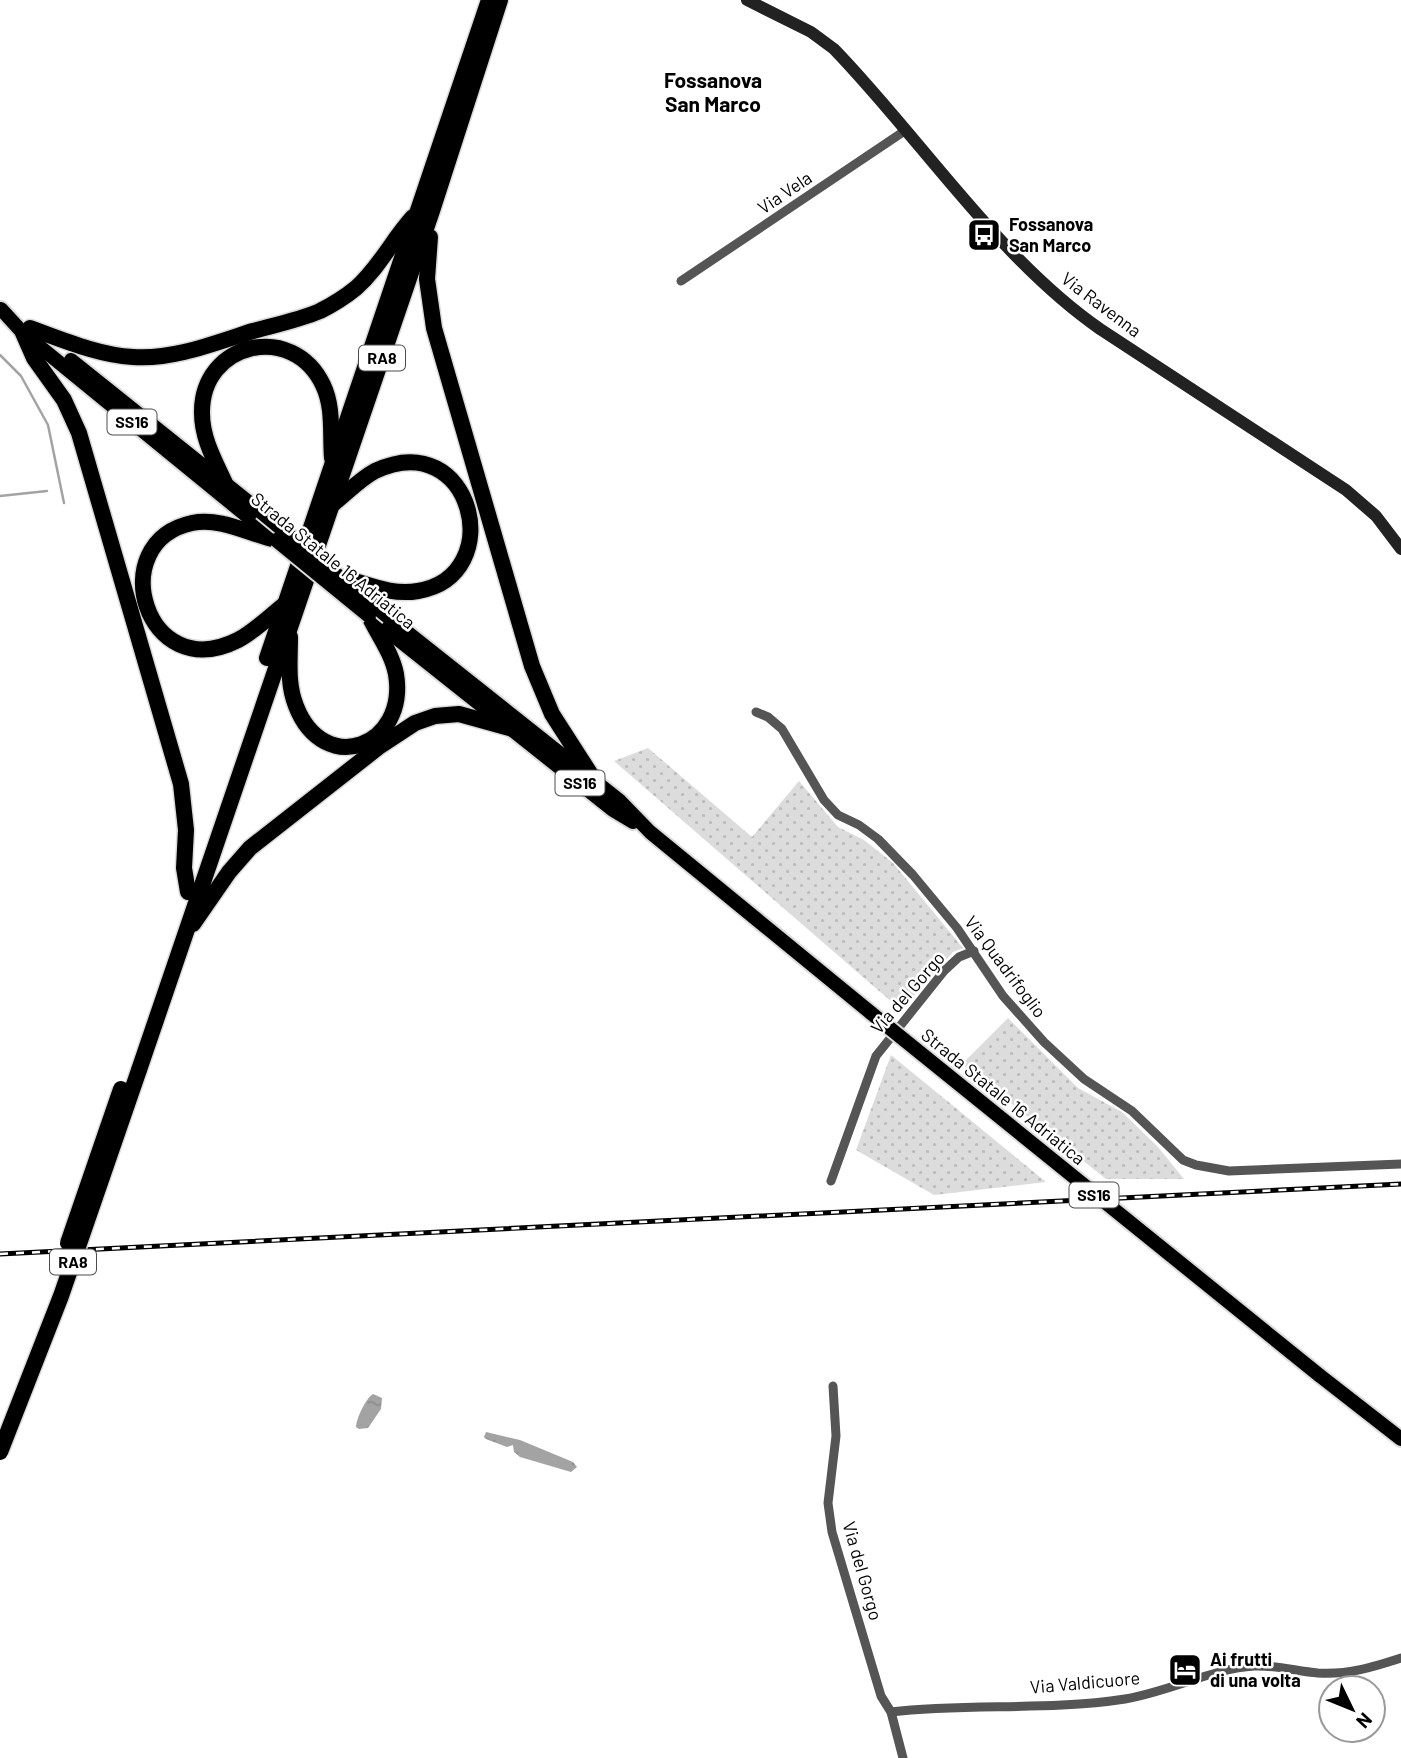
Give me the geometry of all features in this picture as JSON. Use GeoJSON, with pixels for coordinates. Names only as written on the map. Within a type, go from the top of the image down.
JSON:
{"type":"FeatureCollection","features":[{"type":"Feature","properties":{"kind":"highway","name":"RA8"},"geometry":{"type":"LineString","coordinates":[[0,1424],[185,934],[331,506],[489,0]]}},
{"type":"Feature","properties":{"kind":"highway","name":"RA8"},"geometry":{"type":"LineString","coordinates":[[0,1452],[61,1296],[188,892],[285,604],[500,0]]}},
{"type":"Feature","properties":{"kind":"highway"},"geometry":{"type":"LineString","coordinates":[[27,331],[106,353],[150,358],[193,349],[298,319],[319,311],[355,289],[376,267],[398,234],[424,212]]}},
{"type":"Feature","properties":{"kind":"highway"},"geometry":{"type":"LineString","coordinates":[[424,212],[428,279],[438,345],[535,673],[552,714],[595,781]]}},
{"type":"Feature","properties":{"kind":"highway"},"geometry":{"type":"LineString","coordinates":[[27,331],[34,358],[55,385],[70,412],[92,477],[181,784],[186,830],[184,868],[188,892]]}},
{"type":"Feature","properties":{"kind":"highway"},"geometry":{"type":"LineString","coordinates":[[225,484],[205,439],[201,416],[204,393],[211,376],[225,360],[242,351],[262,346],[279,348],[298,356],[306,361],[319,377],[331,415],[333,466]]}},
{"type":"Feature","properties":{"kind":"highway"},"geometry":{"type":"LineString","coordinates":[[331,506],[370,474],[395,464],[411,463],[435,468],[448,475],[459,486],[466,502],[470,528],[468,547],[461,563],[449,577],[434,586],[417,592],[399,592],[340,577]]}},
{"type":"Feature","properties":{"kind":"highway"},"geometry":{"type":"LineString","coordinates":[[276,540],[212,522],[192,523],[172,531],[156,545],[147,563],[142,585],[145,606],[154,623],[167,639],[194,649],[237,641],[285,604]]}},
{"type":"Feature","properties":{"kind":"highway"},"geometry":{"type":"LineString","coordinates":[[290,624],[289,670],[296,707],[313,732],[329,744],[355,747],[371,741],[384,730],[393,716],[397,696],[396,676],[384,628],[369,616]]}},
{"type":"Feature","properties":{"kind":"highway"},"geometry":{"type":"LineString","coordinates":[[185,934],[229,872],[250,848],[403,729],[435,716],[459,714],[513,730]]}},
{"type":"Feature","properties":{"kind":"main road","name":"Via Ravenna"},"geometry":{"type":"LineString","coordinates":[[747,0],[824,40],[1001,239],[1074,310],[1100,330],[1346,490],[1377,516],[1401,549]]}},
{"type":"Feature","properties":{"kind":"main road","name":"Strada Statale 16 Adriatica"},"geometry":{"type":"LineString","coordinates":[[1,309],[243,505],[340,577],[384,628],[613,810],[650,832]]}},
{"type":"Feature","properties":{"kind":"main road","name":"Strada Statale 16 Adriatica"},"geometry":{"type":"LineString","coordinates":[[27,331],[225,484],[276,540],[369,616]]}},
{"type":"Feature","properties":{"kind":"main road","name":"Strada Statale 16 Adriatica"},"geometry":{"type":"LineString","coordinates":[[384,628],[595,781],[620,801],[650,832],[1091,1194],[1401,1439]]}},
{"type":"Feature","properties":{"kind":"main road"},"geometry":{"type":"LineString","coordinates":[[1376,1419],[1401,1429]]}},
{"type":"Feature","properties":{"kind":"street","name":"Via Vela"},"geometry":{"type":"LineString","coordinates":[[681,281],[906,130]]}},
{"type":"Feature","properties":{"kind":"street","name":"Via Quadrifoglio"},"geometry":{"type":"LineString","coordinates":[[756,712],[768,717],[782,729],[824,800],[838,815],[859,825],[894,854],[974,951],[1003,996],[1044,1042],[1084,1079],[1132,1111],[1183,1160],[1229,1171],[1401,1164]]}},
{"type":"Feature","properties":{"kind":"street","name":"Via del Gorgo"},"geometry":{"type":"LineString","coordinates":[[831,1181],[876,1056],[943,971],[959,957],[974,951]]}},
{"type":"Feature","properties":{"kind":"street","name":"Via del Gorgo"},"geometry":{"type":"LineString","coordinates":[[833,1385],[836,1436],[828,1503],[832,1532],[881,1696],[891,1712],[903,1758]]}},
{"type":"Feature","properties":{"kind":"street","name":"Via Valdicuore"},"geometry":{"type":"LineString","coordinates":[[891,1712],[1086,1703],[1136,1696],[1252,1666],[1287,1667],[1315,1673],[1343,1673],[1365,1670],[1401,1658]]}},
{"type":"Feature","properties":{"kind":"shaded area"},"geometry":{"type":"Polygon","coordinates":[[[648,748],[752,837],[799,781],[838,827],[864,840],[893,863],[963,948],[953,952],[901,1010],[614,761],[648,748]]]}},
{"type":"Feature","properties":{"kind":"shaded area"},"geometry":{"type":"Polygon","coordinates":[[[1008,1018],[1078,1088],[1122,1112],[1158,1147],[1184,1179],[1106,1179],[962,1064],[1008,1018]]]}},
{"type":"Feature","properties":{"kind":"shaded area"},"geometry":{"type":"Polygon","coordinates":[[[891,1055],[1046,1182],[934,1195],[856,1150],[891,1055]]]}},
{"type":"Feature","properties":{"kind":"water"},"geometry":{"type":"Polygon","coordinates":[[[373,1394],[382,1398],[381,1409],[368,1428],[359,1429],[356,1427],[360,1414],[373,1394]]]}},
{"type":"Feature","properties":{"kind":"water"},"geometry":{"type":"Polygon","coordinates":[[[486,1432],[520,1440],[573,1462],[577,1467],[571,1472],[520,1457],[514,1452],[513,1445],[507,1447],[486,1439],[486,1432]]]}},
{"type":"Feature","properties":{"kind":"waterway"},"geometry":{"type":"LineString","coordinates":[[0,355],[21,376],[48,425],[64,503]]}},
{"type":"Feature","properties":{"kind":"waterway"},"geometry":{"type":"LineString","coordinates":[[0,496],[47,491]]}},
{"type":"Feature","properties":{"kind":"railway"},"geometry":{"type":"LineString","coordinates":[[0,1254],[1401,1184]]}},
{"type":"Feature","properties":{"kind":"place","name":"Fossanova San Marco"},"geometry":{"type":"Point","coordinates":[984,235]}},
{"type":"Feature","properties":{"kind":"place","name":"Ai frutti di una volta"},"geometry":{"type":"Point","coordinates":[1185,1670]}},
{"type":"Feature","properties":{"kind":"district","name":"Fossanova San Marco"},"geometry":{"type":"Point","coordinates":[713,93]}}]}
